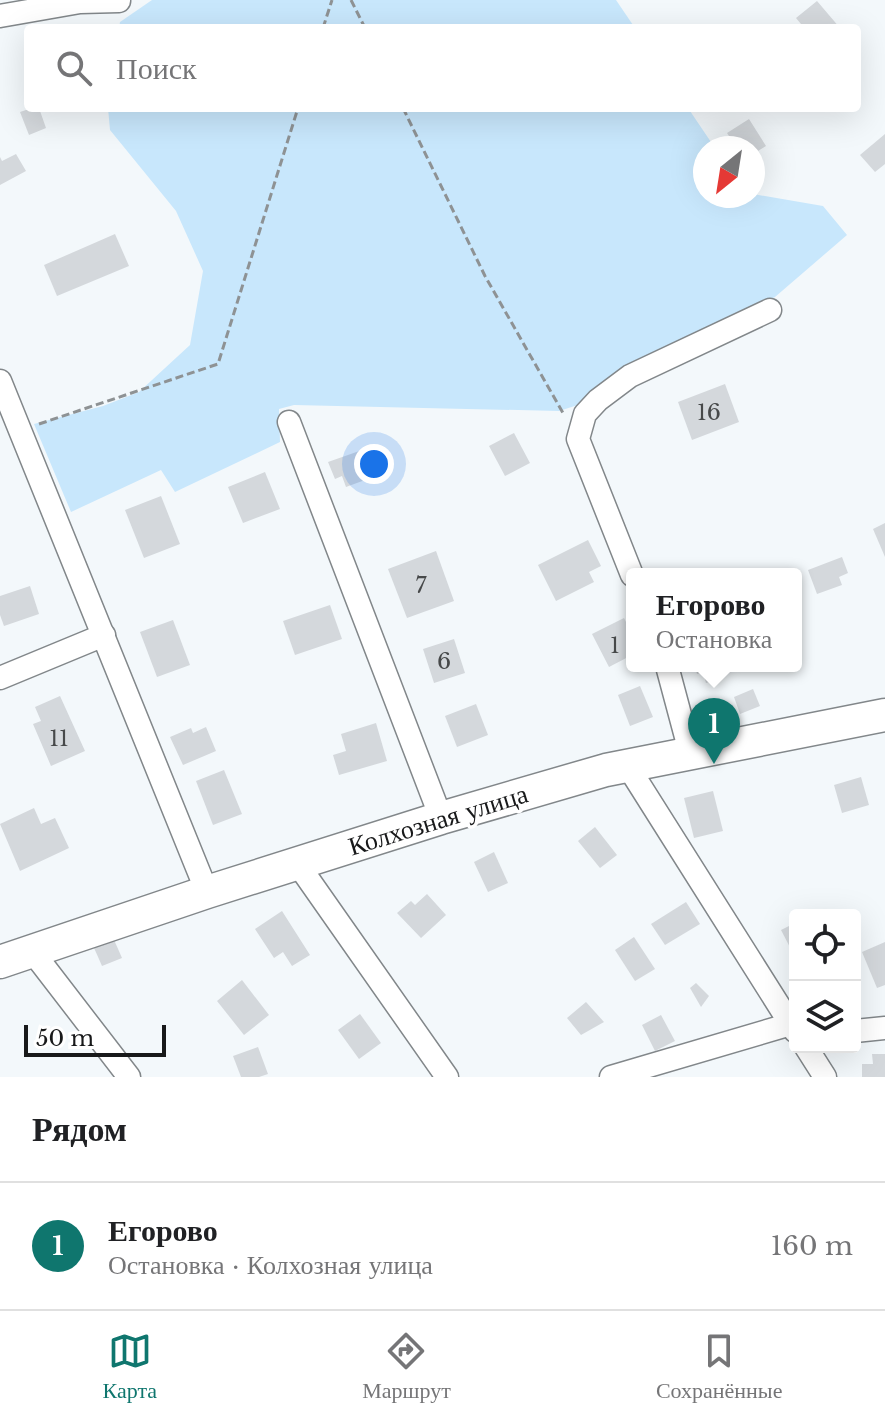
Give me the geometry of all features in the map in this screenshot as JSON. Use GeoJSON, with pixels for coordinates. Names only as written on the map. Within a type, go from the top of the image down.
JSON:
{"type":"FeatureCollection","features":[{"type":"Feature","properties":{"kind":"main road","name":"Колхозная улица"},"geometry":{"type":"LineString","coordinates":[[0,962],[297,863],[627,765],[885,715]]}},
{"type":"Feature","properties":{"kind":"street"},"geometry":{"type":"LineString","coordinates":[[0,16],[80,2],[119,1]]}},
{"type":"Feature","properties":{"kind":"street"},"geometry":{"type":"LineString","coordinates":[[629,568],[578,439],[585,414],[630,376],[770,310]]}},
{"type":"Feature","properties":{"kind":"street"},"geometry":{"type":"LineString","coordinates":[[0,381],[10,435],[104,635],[207,892]]}},
{"type":"Feature","properties":{"kind":"street"},"geometry":{"type":"LineString","coordinates":[[289,422],[441,818]]}},
{"type":"Feature","properties":{"kind":"street"},"geometry":{"type":"LineString","coordinates":[[0,678],[104,635]]}},
{"type":"Feature","properties":{"kind":"street"},"geometry":{"type":"LineString","coordinates":[[669,672],[690,752]]}},
{"type":"Feature","properties":{"kind":"street"},"geometry":{"type":"LineString","coordinates":[[627,765],[789,1021]]}},
{"type":"Feature","properties":{"kind":"street"},"geometry":{"type":"LineString","coordinates":[[297,863],[447,1077]]}},
{"type":"Feature","properties":{"kind":"street"},"geometry":{"type":"LineString","coordinates":[[32,951],[129,1077]]}},
{"type":"Feature","properties":{"kind":"street"},"geometry":{"type":"LineString","coordinates":[[611,1077],[789,1028]]}},
{"type":"Feature","properties":{"kind":"street"},"geometry":{"type":"LineString","coordinates":[[861,1030],[885,1028]]}},
{"type":"Feature","properties":{"kind":"street"},"geometry":{"type":"LineString","coordinates":[[810,1053],[825,1077]]}},
{"type":"Feature","properties":{"kind":"path"},"geometry":{"type":"LineString","coordinates":[[324,24],[332,0]]}},
{"type":"Feature","properties":{"kind":"path"},"geometry":{"type":"LineString","coordinates":[[351,0],[363,24]]}},
{"type":"Feature","properties":{"kind":"path"},"geometry":{"type":"LineString","coordinates":[[10,435],[218,364],[297,112]]}},
{"type":"Feature","properties":{"kind":"path"},"geometry":{"type":"LineString","coordinates":[[405,112],[485,276],[578,439]]}},
{"type":"Feature","properties":{"kind":"shaded area"},"geometry":{"type":"Polygon","coordinates":[[[152,0],[616,0],[632,24],[120,24],[152,0]]]}},
{"type":"Feature","properties":{"kind":"shaded area"},"geometry":{"type":"Polygon","coordinates":[[[108,112],[691,112],[707,136],[693,136],[693,208],[765,208],[765,196],[823,206],[847,235],[775,297],[623,371],[581,404],[559,411],[294,405],[279,409],[280,442],[175,492],[161,470],[71,512],[34,424],[103,406],[139,392],[190,345],[203,271],[176,211],[110,130],[108,112]]]}},
{"type":"Feature","properties":{"kind":"building"},"geometry":{"type":"Polygon","coordinates":[[[817,1],[837,24],[801,24],[796,18],[817,1]]]}},
{"type":"Feature","properties":{"kind":"building"},"geometry":{"type":"Polygon","coordinates":[[[20,112],[40,112],[46,128],[29,135],[20,112]]]}},
{"type":"Feature","properties":{"kind":"building"},"geometry":{"type":"Polygon","coordinates":[[[749,119],[760,136],[729,136],[727,133],[749,119]]]}},
{"type":"Feature","properties":{"kind":"building"},"geometry":{"type":"Polygon","coordinates":[[[885,134],[885,164],[875,172],[860,155],[885,134]]]}},
{"type":"Feature","properties":{"kind":"building"},"geometry":{"type":"Polygon","coordinates":[[[16,154],[26,171],[0,185],[0,157],[2,161],[16,154]]]}},
{"type":"Feature","properties":{"kind":"building"},"geometry":{"type":"Polygon","coordinates":[[[115,234],[129,266],[57,296],[44,265],[115,234]]]}},
{"type":"Feature","properties":{"kind":"building"},"geometry":{"type":"Polygon","coordinates":[[[725,384],[739,422],[692,440],[678,402],[725,384]]]}},
{"type":"Feature","properties":{"kind":"building"},"geometry":{"type":"Polygon","coordinates":[[[514,433],[530,463],[505,476],[489,446],[514,433]]]}},
{"type":"Feature","properties":{"kind":"building"},"geometry":{"type":"Polygon","coordinates":[[[365,449],[376,476],[346,487],[342,476],[335,479],[328,462],[365,449]]]}},
{"type":"Feature","properties":{"kind":"building"},"geometry":{"type":"Polygon","coordinates":[[[265,472],[280,509],[243,523],[228,487],[265,472]]]}},
{"type":"Feature","properties":{"kind":"building"},"geometry":{"type":"Polygon","coordinates":[[[161,496],[180,544],[144,558],[125,510],[161,496]]]}},
{"type":"Feature","properties":{"kind":"building"},"geometry":{"type":"Polygon","coordinates":[[[885,523],[885,557],[873,529],[885,523]]]}},
{"type":"Feature","properties":{"kind":"building"},"geometry":{"type":"Polygon","coordinates":[[[588,540],[601,566],[589,572],[594,582],[556,601],[538,565],[588,540]]]}},
{"type":"Feature","properties":{"kind":"building"},"geometry":{"type":"Polygon","coordinates":[[[436,551],[454,601],[407,618],[388,569],[436,551]]]}},
{"type":"Feature","properties":{"kind":"building"},"geometry":{"type":"Polygon","coordinates":[[[842,557],[848,573],[839,577],[842,585],[817,594],[808,570],[842,557]]]}},
{"type":"Feature","properties":{"kind":"building"},"geometry":{"type":"Polygon","coordinates":[[[30,586],[39,614],[4,626],[0,615],[0,596],[30,586]]]}},
{"type":"Feature","properties":{"kind":"building"},"geometry":{"type":"Polygon","coordinates":[[[330,605],[342,639],[295,655],[283,621],[330,605]]]}},
{"type":"Feature","properties":{"kind":"building"},"geometry":{"type":"Polygon","coordinates":[[[624,618],[626,658],[609,667],[592,634],[624,618]]]}},
{"type":"Feature","properties":{"kind":"building"},"geometry":{"type":"Polygon","coordinates":[[[173,620],[190,665],[157,677],[140,632],[173,620]]]}},
{"type":"Feature","properties":{"kind":"building"},"geometry":{"type":"Polygon","coordinates":[[[454,639],[465,673],[434,683],[423,649],[454,639]]]}},
{"type":"Feature","properties":{"kind":"building"},"geometry":{"type":"Polygon","coordinates":[[[703,672],[720,672],[722,678],[706,683],[703,672]]]}},
{"type":"Feature","properties":{"kind":"building"},"geometry":{"type":"Polygon","coordinates":[[[640,686],[653,717],[630,726],[618,695],[640,686]]]}},
{"type":"Feature","properties":{"kind":"building"},"geometry":{"type":"Polygon","coordinates":[[[753,689],[760,706],[740,714],[734,697],[753,689]]]}},
{"type":"Feature","properties":{"kind":"building"},"geometry":{"type":"Polygon","coordinates":[[[60,696],[85,751],[51,766],[33,724],[41,721],[35,707],[60,696]]]}},
{"type":"Feature","properties":{"kind":"building"},"geometry":{"type":"Polygon","coordinates":[[[476,704],[488,735],[457,747],[445,716],[476,704]]]}},
{"type":"Feature","properties":{"kind":"building"},"geometry":{"type":"Polygon","coordinates":[[[376,723],[387,761],[339,775],[333,755],[346,751],[341,734],[376,723]]]}},
{"type":"Feature","properties":{"kind":"building"},"geometry":{"type":"Polygon","coordinates":[[[206,727],[216,751],[183,765],[170,737],[191,728],[193,733],[206,727]]]}},
{"type":"Feature","properties":{"kind":"building"},"geometry":{"type":"Polygon","coordinates":[[[224,770],[242,814],[213,825],[196,781],[224,770]]]}},
{"type":"Feature","properties":{"kind":"building"},"geometry":{"type":"Polygon","coordinates":[[[861,777],[869,805],[842,813],[834,785],[861,777]]]}},
{"type":"Feature","properties":{"kind":"building"},"geometry":{"type":"Polygon","coordinates":[[[713,791],[723,831],[694,838],[684,798],[713,791]]]}},
{"type":"Feature","properties":{"kind":"building"},"geometry":{"type":"Polygon","coordinates":[[[34,808],[41,824],[55,818],[69,848],[20,871],[0,824],[34,808]]]}},
{"type":"Feature","properties":{"kind":"building"},"geometry":{"type":"Polygon","coordinates":[[[595,827],[617,855],[600,868],[578,841],[595,827]]]}},
{"type":"Feature","properties":{"kind":"building"},"geometry":{"type":"Polygon","coordinates":[[[494,852],[508,883],[488,892],[474,862],[494,852]]]}},
{"type":"Feature","properties":{"kind":"building"},"geometry":{"type":"Polygon","coordinates":[[[427,894],[446,915],[421,938],[397,913],[411,901],[415,905],[427,894]]]}},
{"type":"Feature","properties":{"kind":"building"},"geometry":{"type":"Polygon","coordinates":[[[686,902],[700,924],[665,945],[651,924],[686,902]]]}},
{"type":"Feature","properties":{"kind":"building"},"geometry":{"type":"Polygon","coordinates":[[[282,911],[310,955],[292,966],[283,952],[274,958],[255,929],[282,911]]]}},
{"type":"Feature","properties":{"kind":"building"},"geometry":{"type":"Polygon","coordinates":[[[789,926],[789,945],[781,930],[789,926]]]}},
{"type":"Feature","properties":{"kind":"building"},"geometry":{"type":"Polygon","coordinates":[[[111,933],[122,958],[102,966],[91,941],[111,933]]]}},
{"type":"Feature","properties":{"kind":"building"},"geometry":{"type":"Polygon","coordinates":[[[634,937],[655,969],[635,981],[615,950],[634,937]]]}},
{"type":"Feature","properties":{"kind":"building"},"geometry":{"type":"Polygon","coordinates":[[[885,942],[885,985],[877,988],[862,952],[885,942]]]}},
{"type":"Feature","properties":{"kind":"building"},"geometry":{"type":"Polygon","coordinates":[[[242,980],[269,1015],[244,1035],[217,1001],[242,980]]]}},
{"type":"Feature","properties":{"kind":"building"},"geometry":{"type":"Polygon","coordinates":[[[696,983],[709,996],[701,1007],[690,988],[696,983]]]}},
{"type":"Feature","properties":{"kind":"building"},"geometry":{"type":"Polygon","coordinates":[[[586,1002],[604,1022],[581,1035],[567,1018],[586,1002]]]}},
{"type":"Feature","properties":{"kind":"building"},"geometry":{"type":"Polygon","coordinates":[[[360,1014],[381,1043],[359,1059],[338,1030],[360,1014]]]}},
{"type":"Feature","properties":{"kind":"building"},"geometry":{"type":"Polygon","coordinates":[[[661,1015],[675,1041],[655,1051],[642,1025],[661,1015]]]}},
{"type":"Feature","properties":{"kind":"building"},"geometry":{"type":"Polygon","coordinates":[[[258,1047],[268,1074],[241,1077],[233,1056],[258,1047]]]}},
{"type":"Feature","properties":{"kind":"building"},"geometry":{"type":"Polygon","coordinates":[[[872,1054],[885,1054],[885,1077],[862,1077],[862,1064],[873,1064],[872,1054]]]}},
{"type":"Feature","properties":{"kind":"place","name":"Егорово"},"geometry":{"type":"Point","coordinates":[714,764]}}]}
